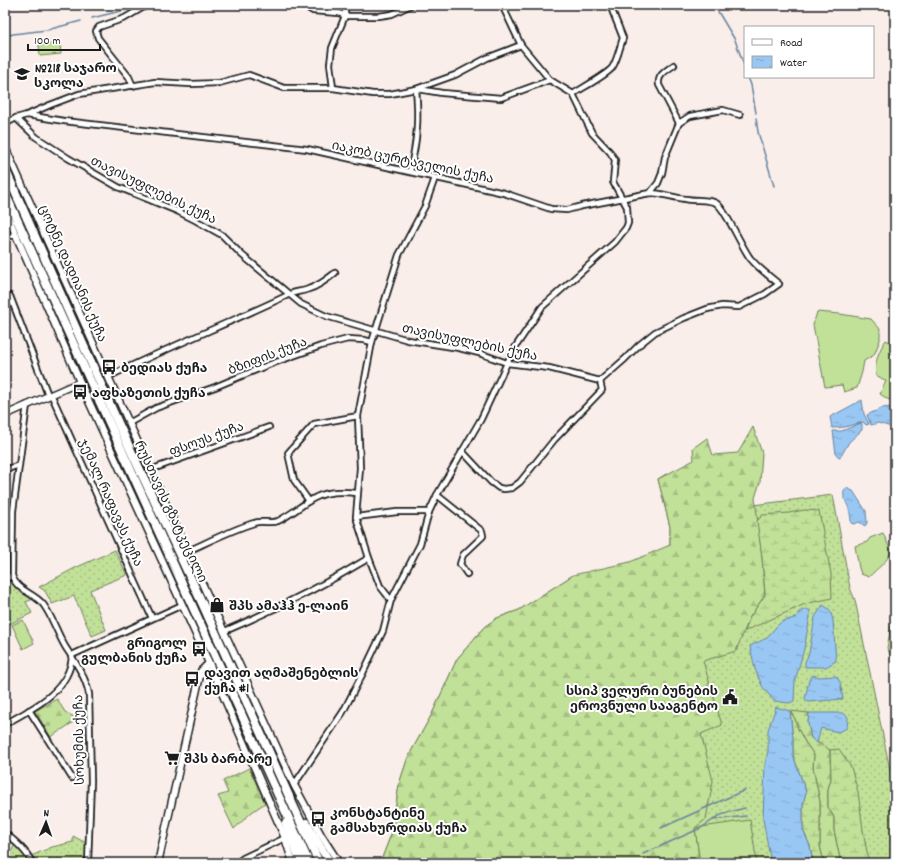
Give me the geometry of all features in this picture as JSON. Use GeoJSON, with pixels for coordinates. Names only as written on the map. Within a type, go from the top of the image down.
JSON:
{"type":"FeatureCollection","features":[{"type":"Feature","properties":{"kind":"highway","name":"რუსთავის გზატკეცილი"},"geometry":{"type":"LineString","coordinates":[[5,169],[119,426],[203,605],[251,715],[319,863]]}},
{"type":"Feature","properties":{"kind":"highway","name":"რუსთავის გზატკეცილი"},"geometry":{"type":"LineString","coordinates":[[5,193],[309,863]]}},
{"type":"Feature","properties":{"kind":"highway"},"geometry":{"type":"LineString","coordinates":[[284,784],[330,863]]}},
{"type":"Feature","properties":{"kind":"highway"},"geometry":{"type":"LineString","coordinates":[[279,797],[283,815],[300,863]]}},
{"type":"Feature","properties":{"kind":"street"},"geometry":{"type":"LineString","coordinates":[[132,86],[129,77],[98,38],[96,31],[99,27],[125,18],[147,5]]}},
{"type":"Feature","properties":{"kind":"street"},"geometry":{"type":"LineString","coordinates":[[303,5],[313,11],[339,13],[345,16],[386,15],[392,14],[411,5]]}},
{"type":"Feature","properties":{"kind":"street"},"geometry":{"type":"LineString","coordinates":[[333,88],[330,64],[332,48],[345,16],[345,5]]}},
{"type":"Feature","properties":{"kind":"street"},"geometry":{"type":"LineString","coordinates":[[572,94],[612,68],[623,38],[610,5]]}},
{"type":"Feature","properties":{"kind":"street"},"geometry":{"type":"LineString","coordinates":[[294,785],[343,712],[383,631],[391,600],[420,544],[429,512],[462,451],[482,419],[507,363],[542,307],[615,242],[628,223],[627,207],[613,182],[615,160],[610,152],[592,133],[572,94],[550,80],[521,45],[505,6]]}},
{"type":"Feature","properties":{"kind":"street"},"geometry":{"type":"LineString","coordinates":[[5,124],[16,118],[79,94],[155,82],[191,84],[219,83],[249,75],[284,88],[333,88],[373,94],[390,94],[416,89],[455,75],[487,58],[521,45]]}},
{"type":"Feature","properties":{"kind":"street"},"geometry":{"type":"LineString","coordinates":[[674,65],[660,77],[658,81],[679,123]]}},
{"type":"Feature","properties":{"kind":"street"},"geometry":{"type":"LineString","coordinates":[[416,89],[442,93],[501,98],[550,80]]}},
{"type":"Feature","properties":{"kind":"street"},"geometry":{"type":"LineString","coordinates":[[410,171],[418,133],[416,89]]}},
{"type":"Feature","properties":{"kind":"street"},"geometry":{"type":"LineString","coordinates":[[650,193],[658,183],[662,173],[665,157],[679,123],[690,116],[724,110],[740,115]]}},
{"type":"Feature","properties":{"kind":"street","name":"იაკობ ცურტაველის ქუჩა"},"geometry":{"type":"LineString","coordinates":[[27,115],[64,121],[307,149],[504,193],[551,209],[567,210],[650,193]]}},
{"type":"Feature","properties":{"kind":"street","name":"თავისუფლების ქუჩა"},"geometry":{"type":"LineString","coordinates":[[16,118],[36,137],[68,158],[112,183],[177,211],[222,235],[242,255],[288,294],[301,304],[326,316],[408,340],[478,353],[507,363],[549,368],[600,381]]}},
{"type":"Feature","properties":{"kind":"street","name":"ცოტნე დადიანის ქუჩა"},"geometry":{"type":"LineString","coordinates":[[5,147],[294,785],[338,863]]}},
{"type":"Feature","properties":{"kind":"street"},"geometry":{"type":"LineString","coordinates":[[391,600],[380,586],[356,518],[360,468],[358,416],[372,342],[399,255],[425,206],[435,178]]}},
{"type":"Feature","properties":{"kind":"street"},"geometry":{"type":"LineString","coordinates":[[462,451],[491,482],[499,488],[512,488],[520,482],[554,440],[602,390],[600,381],[655,332],[707,309],[722,306],[739,307],[765,294],[780,284],[760,269],[749,257],[721,208],[715,203],[685,199],[659,193],[650,193]]}},
{"type":"Feature","properties":{"kind":"street"},"geometry":{"type":"LineString","coordinates":[[5,210],[80,382],[209,663],[285,838],[293,863]]}},
{"type":"Feature","properties":{"kind":"street"},"geometry":{"type":"LineString","coordinates":[[5,235],[16,236]]}},
{"type":"Feature","properties":{"kind":"street"},"geometry":{"type":"LineString","coordinates":[[108,377],[288,294],[307,290],[322,283],[335,273]]}},
{"type":"Feature","properties":{"kind":"street","name":"ჯემალ რაფავას ქუჩა"},"geometry":{"type":"LineString","coordinates":[[10,296],[49,395],[152,618]]}},
{"type":"Feature","properties":{"kind":"street","name":"ბზიფის ქუჩა"},"geometry":{"type":"LineString","coordinates":[[129,423],[156,408],[321,346],[348,339],[372,342]]}},
{"type":"Feature","properties":{"kind":"street"},"geometry":{"type":"LineString","coordinates":[[5,415],[80,382]]}},
{"type":"Feature","properties":{"kind":"street"},"geometry":{"type":"LineString","coordinates":[[5,579],[12,576],[11,544],[13,511],[27,405]]}},
{"type":"Feature","properties":{"kind":"street"},"geometry":{"type":"LineString","coordinates":[[309,501],[294,480],[288,453],[314,424],[358,416]]}},
{"type":"Feature","properties":{"kind":"street","name":"ფსოუს ქუჩა"},"geometry":{"type":"LineString","coordinates":[[150,470],[269,427]]}},
{"type":"Feature","properties":{"kind":"street"},"geometry":{"type":"LineString","coordinates":[[5,470],[19,465]]}},
{"type":"Feature","properties":{"kind":"street"},"geometry":{"type":"LineString","coordinates":[[188,551],[236,529],[256,522],[276,522],[299,509],[309,501],[329,493],[357,493]]}},
{"type":"Feature","properties":{"kind":"street"},"geometry":{"type":"LineString","coordinates":[[437,495],[482,530],[483,536],[463,555],[460,564],[467,574]]}},
{"type":"Feature","properties":{"kind":"street"},"geometry":{"type":"LineString","coordinates":[[356,518],[397,512],[429,512]]}},
{"type":"Feature","properties":{"kind":"street"},"geometry":{"type":"LineString","coordinates":[[225,630],[344,573],[369,558]]}},
{"type":"Feature","properties":{"kind":"street","name":"სოხუმის ქუჩა"},"geometry":{"type":"LineString","coordinates":[[12,576],[14,581],[23,590],[41,602],[66,648],[72,655],[88,687],[91,781],[88,863]]}},
{"type":"Feature","properties":{"kind":"street"},"geometry":{"type":"LineString","coordinates":[[5,724],[45,699],[60,685],[72,662],[72,655],[182,605]]}},
{"type":"Feature","properties":{"kind":"street"},"geometry":{"type":"LineString","coordinates":[[158,863],[201,671],[209,663]]}},
{"type":"Feature","properties":{"kind":"street"},"geometry":{"type":"LineString","coordinates":[[29,710],[72,778]]}},
{"type":"Feature","properties":{"kind":"street"},"geometry":{"type":"LineString","coordinates":[[5,833],[19,846],[32,863]]}},
{"type":"Feature","properties":{"kind":"street"},"geometry":{"type":"LineString","coordinates":[[237,863],[285,838]]}},
{"type":"Feature","properties":{"kind":"green space"},"geometry":{"type":"Polygon","coordinates":[[[60,43],[61,54],[40,56],[39,45],[60,43]]]}},
{"type":"Feature","properties":{"kind":"green space"},"geometry":{"type":"Polygon","coordinates":[[[817,312],[871,319],[880,329],[880,340],[874,355],[864,361],[857,388],[844,392],[842,385],[825,387],[813,325],[817,312]]]}},
{"type":"Feature","properties":{"kind":"green space"},"geometry":{"type":"Polygon","coordinates":[[[886,340],[895,345],[895,397],[889,400],[880,394],[886,381],[876,375],[878,357],[886,340]]]}},
{"type":"Feature","properties":{"kind":"green space"},"geometry":{"type":"Polygon","coordinates":[[[753,427],[762,453],[760,482],[755,498],[765,595],[750,617],[736,651],[703,661],[722,725],[701,734],[713,781],[706,819],[695,828],[700,863],[380,863],[392,832],[399,784],[408,757],[432,714],[457,659],[484,627],[497,618],[519,610],[573,575],[630,562],[670,545],[670,527],[658,479],[694,460],[693,448],[707,438],[713,455],[738,453],[753,427]]]}},
{"type":"Feature","properties":{"kind":"green space"},"geometry":{"type":"Polygon","coordinates":[[[666,474],[753,505],[833,495],[850,588],[855,600],[895,794],[895,863],[380,863],[392,832],[399,784],[408,757],[432,714],[457,659],[484,627],[497,618],[519,610],[573,575],[589,596],[670,545],[670,527],[658,479],[666,474]]]}},
{"type":"Feature","properties":{"kind":"green space"},"geometry":{"type":"Polygon","coordinates":[[[804,510],[819,511],[831,574],[832,598],[805,604],[745,631],[750,617],[765,595],[757,521],[763,515],[804,510]]]}},
{"type":"Feature","properties":{"kind":"green space"},"geometry":{"type":"Polygon","coordinates":[[[883,533],[891,551],[890,555],[885,562],[869,577],[861,574],[855,546],[867,542],[870,538],[883,533]]]}},
{"type":"Feature","properties":{"kind":"green space"},"geometry":{"type":"Polygon","coordinates":[[[115,550],[127,575],[90,590],[106,630],[92,636],[74,596],[52,604],[45,591],[39,587],[75,568],[115,550]]]}},
{"type":"Feature","properties":{"kind":"green space"},"geometry":{"type":"Polygon","coordinates":[[[9,579],[13,580],[21,591],[33,599],[26,602],[32,613],[8,625],[5,619],[5,581],[9,579]]]}},
{"type":"Feature","properties":{"kind":"green space"},"geometry":{"type":"Polygon","coordinates":[[[23,620],[34,643],[23,649],[12,625],[23,620]]]}},
{"type":"Feature","properties":{"kind":"green space"},"geometry":{"type":"Polygon","coordinates":[[[892,620],[895,621],[895,664],[887,648],[892,620]]]}},
{"type":"Feature","properties":{"kind":"green space"},"geometry":{"type":"Polygon","coordinates":[[[57,699],[65,712],[78,719],[51,737],[35,711],[57,699]]]}},
{"type":"Feature","properties":{"kind":"green space"},"geometry":{"type":"Polygon","coordinates":[[[790,711],[809,713],[808,723],[811,738],[830,750],[831,779],[828,789],[828,807],[834,817],[834,830],[841,863],[824,863],[820,846],[820,802],[813,767],[814,755],[805,742],[790,711]]]}},
{"type":"Feature","properties":{"kind":"green space"},"geometry":{"type":"Polygon","coordinates":[[[790,711],[805,742],[814,755],[813,767],[820,802],[820,846],[824,863],[813,863],[810,846],[803,830],[803,804],[806,792],[793,755],[790,711]]]}},
{"type":"Feature","properties":{"kind":"green space"},"geometry":{"type":"Polygon","coordinates":[[[839,749],[851,767],[858,792],[869,863],[854,861],[855,863],[841,863],[834,830],[834,817],[828,807],[828,789],[831,779],[830,750],[839,749]]]}},
{"type":"Feature","properties":{"kind":"green space"},"geometry":{"type":"Polygon","coordinates":[[[249,768],[265,803],[252,812],[234,829],[218,796],[228,793],[223,781],[249,768]]]}},
{"type":"Feature","properties":{"kind":"green space"},"geometry":{"type":"Polygon","coordinates":[[[750,820],[757,863],[700,863],[695,828],[750,820]]]}},
{"type":"Feature","properties":{"kind":"green space"},"geometry":{"type":"Polygon","coordinates":[[[73,836],[86,843],[85,863],[34,863],[31,856],[52,847],[73,842],[73,836]]]}},
{"type":"Feature","properties":{"kind":"green space"},"geometry":{"type":"Polygon","coordinates":[[[15,843],[30,863],[7,863],[15,843]]]}},
{"type":"Feature","properties":{"kind":"water"},"geometry":{"type":"Polygon","coordinates":[[[862,400],[864,414],[869,424],[866,425],[863,422],[845,427],[832,428],[830,417],[862,400]]]}},
{"type":"Feature","properties":{"kind":"water"},"geometry":{"type":"Polygon","coordinates":[[[895,405],[895,428],[878,423],[871,425],[867,415],[882,408],[895,405]]]}},
{"type":"Feature","properties":{"kind":"water"},"geometry":{"type":"Polygon","coordinates":[[[861,423],[862,430],[849,442],[839,457],[836,454],[833,431],[842,431],[861,423]]]}},
{"type":"Feature","properties":{"kind":"water"},"geometry":{"type":"Polygon","coordinates":[[[846,488],[853,491],[866,511],[867,523],[865,526],[859,522],[854,524],[851,523],[849,509],[844,498],[844,491],[846,488]]]}},
{"type":"Feature","properties":{"kind":"water"},"geometry":{"type":"Polygon","coordinates":[[[823,605],[830,610],[833,620],[836,661],[826,667],[805,667],[815,617],[823,605]]]}},
{"type":"Feature","properties":{"kind":"water"},"geometry":{"type":"Polygon","coordinates":[[[807,609],[810,611],[810,616],[804,649],[795,681],[794,701],[789,703],[774,701],[762,686],[755,669],[750,646],[765,638],[782,622],[796,618],[799,612],[807,609]]]}},
{"type":"Feature","properties":{"kind":"water"},"geometry":{"type":"Polygon","coordinates":[[[813,675],[819,677],[836,676],[840,682],[843,699],[808,702],[805,699],[809,680],[813,675]]]}},
{"type":"Feature","properties":{"kind":"water"},"geometry":{"type":"Polygon","coordinates":[[[776,707],[790,711],[793,755],[806,792],[803,804],[803,830],[810,846],[813,863],[771,863],[763,819],[768,730],[776,707]]]}},
{"type":"Feature","properties":{"kind":"water"},"geometry":{"type":"Polygon","coordinates":[[[809,713],[843,713],[848,717],[847,728],[838,732],[821,728],[817,743],[811,738],[808,723],[809,713]]]}},
{"type":"Feature","properties":{"kind":"waterway"},"geometry":{"type":"LineString","coordinates":[[92,18],[121,11],[132,5]]}},
{"type":"Feature","properties":{"kind":"waterway"},"geometry":{"type":"LineString","coordinates":[[714,5],[735,40],[744,65]]}},
{"type":"Feature","properties":{"kind":"waterway"},"geometry":{"type":"LineString","coordinates":[[5,37],[13,34],[47,30],[81,21]]}},
{"type":"Feature","properties":{"kind":"waterway"},"geometry":{"type":"LineString","coordinates":[[748,78],[756,113]]}},
{"type":"Feature","properties":{"kind":"waterway"},"geometry":{"type":"LineString","coordinates":[[756,118],[758,132],[774,186]]}},
{"type":"Feature","properties":{"kind":"waterway"},"geometry":{"type":"LineString","coordinates":[[661,828],[745,790]]}},
{"type":"Feature","properties":{"kind":"waterway"},"geometry":{"type":"LineString","coordinates":[[713,820],[723,814],[745,808]]}},
{"type":"Feature","properties":{"kind":"waterway"},"geometry":{"type":"LineString","coordinates":[[643,854],[701,828],[713,820],[746,816]]}},
{"type":"Feature","properties":{"kind":"place","name":"№218 საჯარო სკოლა"},"geometry":{"type":"Point","coordinates":[22,74]}},
{"type":"Feature","properties":{"kind":"place","name":"ბედიას ქუჩა"},"geometry":{"type":"Point","coordinates":[109,367]}},
{"type":"Feature","properties":{"kind":"place","name":"აფხაზეთის ქუჩა"},"geometry":{"type":"Point","coordinates":[80,392]}},
{"type":"Feature","properties":{"kind":"place","name":"შპს ამაჰჰ ე-ლაინ"},"geometry":{"type":"Point","coordinates":[217,605]}},
{"type":"Feature","properties":{"kind":"place","name":"გრიგოლ გულბანის ქუჩა"},"geometry":{"type":"Point","coordinates":[199,649]}},
{"type":"Feature","properties":{"kind":"place","name":"დავით აღმაშენებლის ქუჩა #1"},"geometry":{"type":"Point","coordinates":[192,679]}},
{"type":"Feature","properties":{"kind":"place","name":"სსიპ ველური ბუნების ეროვნული სააგენტო"},"geometry":{"type":"Point","coordinates":[730,697]}},
{"type":"Feature","properties":{"kind":"place","name":"შპს ბარბარე"},"geometry":{"type":"Point","coordinates":[172,758]}},
{"type":"Feature","properties":{"kind":"place","name":"კონსტანტინე გამსახურდიას ქუჩა"},"geometry":{"type":"Point","coordinates":[318,819]}}]}
